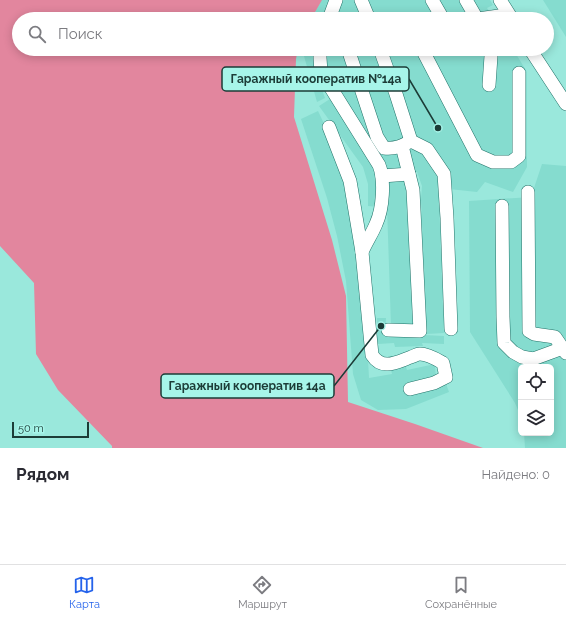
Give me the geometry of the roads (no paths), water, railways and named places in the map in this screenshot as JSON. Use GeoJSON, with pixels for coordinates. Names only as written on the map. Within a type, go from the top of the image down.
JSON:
{"type":"FeatureCollection","features":[{"type":"Feature","properties":{"kind":"street"},"geometry":{"type":"LineString","coordinates":[[361,0],[366,12]]}},
{"type":"Feature","properties":{"kind":"street"},"geometry":{"type":"LineString","coordinates":[[432,0],[439,12]]}},
{"type":"Feature","properties":{"kind":"street"},"geometry":{"type":"LineString","coordinates":[[466,0],[474,12]]}},
{"type":"Feature","properties":{"kind":"street"},"geometry":{"type":"LineString","coordinates":[[500,0],[508,12]]}},
{"type":"Feature","properties":{"kind":"street"},"geometry":{"type":"LineString","coordinates":[[320,56],[322,72],[382,172],[382,196],[380,210],[377,222],[362,252]]}},
{"type":"Feature","properties":{"kind":"street"},"geometry":{"type":"LineString","coordinates":[[350,56],[377,137],[384,148],[391,149],[407,143],[427,149],[444,174],[451,329]]}},
{"type":"Feature","properties":{"kind":"street"},"geometry":{"type":"LineString","coordinates":[[382,56],[396,94],[407,143],[409,174],[413,190],[420,331],[388,330]]}},
{"type":"Feature","properties":{"kind":"street"},"geometry":{"type":"LineString","coordinates":[[426,56],[478,155],[493,162],[511,162],[519,156],[519,73]]}},
{"type":"Feature","properties":{"kind":"street"},"geometry":{"type":"LineString","coordinates":[[489,85],[491,56]]}},
{"type":"Feature","properties":{"kind":"street"},"geometry":{"type":"LineString","coordinates":[[535,56],[566,104]]}},
{"type":"Feature","properties":{"kind":"street"},"geometry":{"type":"LineString","coordinates":[[329,127],[350,181],[362,252],[372,355],[375,360],[386,364],[395,363],[419,354],[432,357],[443,363],[446,377],[434,383],[410,389]]}},
{"type":"Feature","properties":{"kind":"street"},"geometry":{"type":"LineString","coordinates":[[382,176],[409,174]]}},
{"type":"Feature","properties":{"kind":"street"},"geometry":{"type":"LineString","coordinates":[[502,206],[504,343],[517,355],[533,359],[564,351],[555,337],[534,334],[529,331],[528,192]]}},
{"type":"Feature","properties":{"kind":"place","name":"Гаражный кооператив №14а"},"geometry":{"type":"Point","coordinates":[438,128]}},
{"type":"Feature","properties":{"kind":"place","name":"Гаражный кооператив 14а"},"geometry":{"type":"Point","coordinates":[381,326]}}]}
